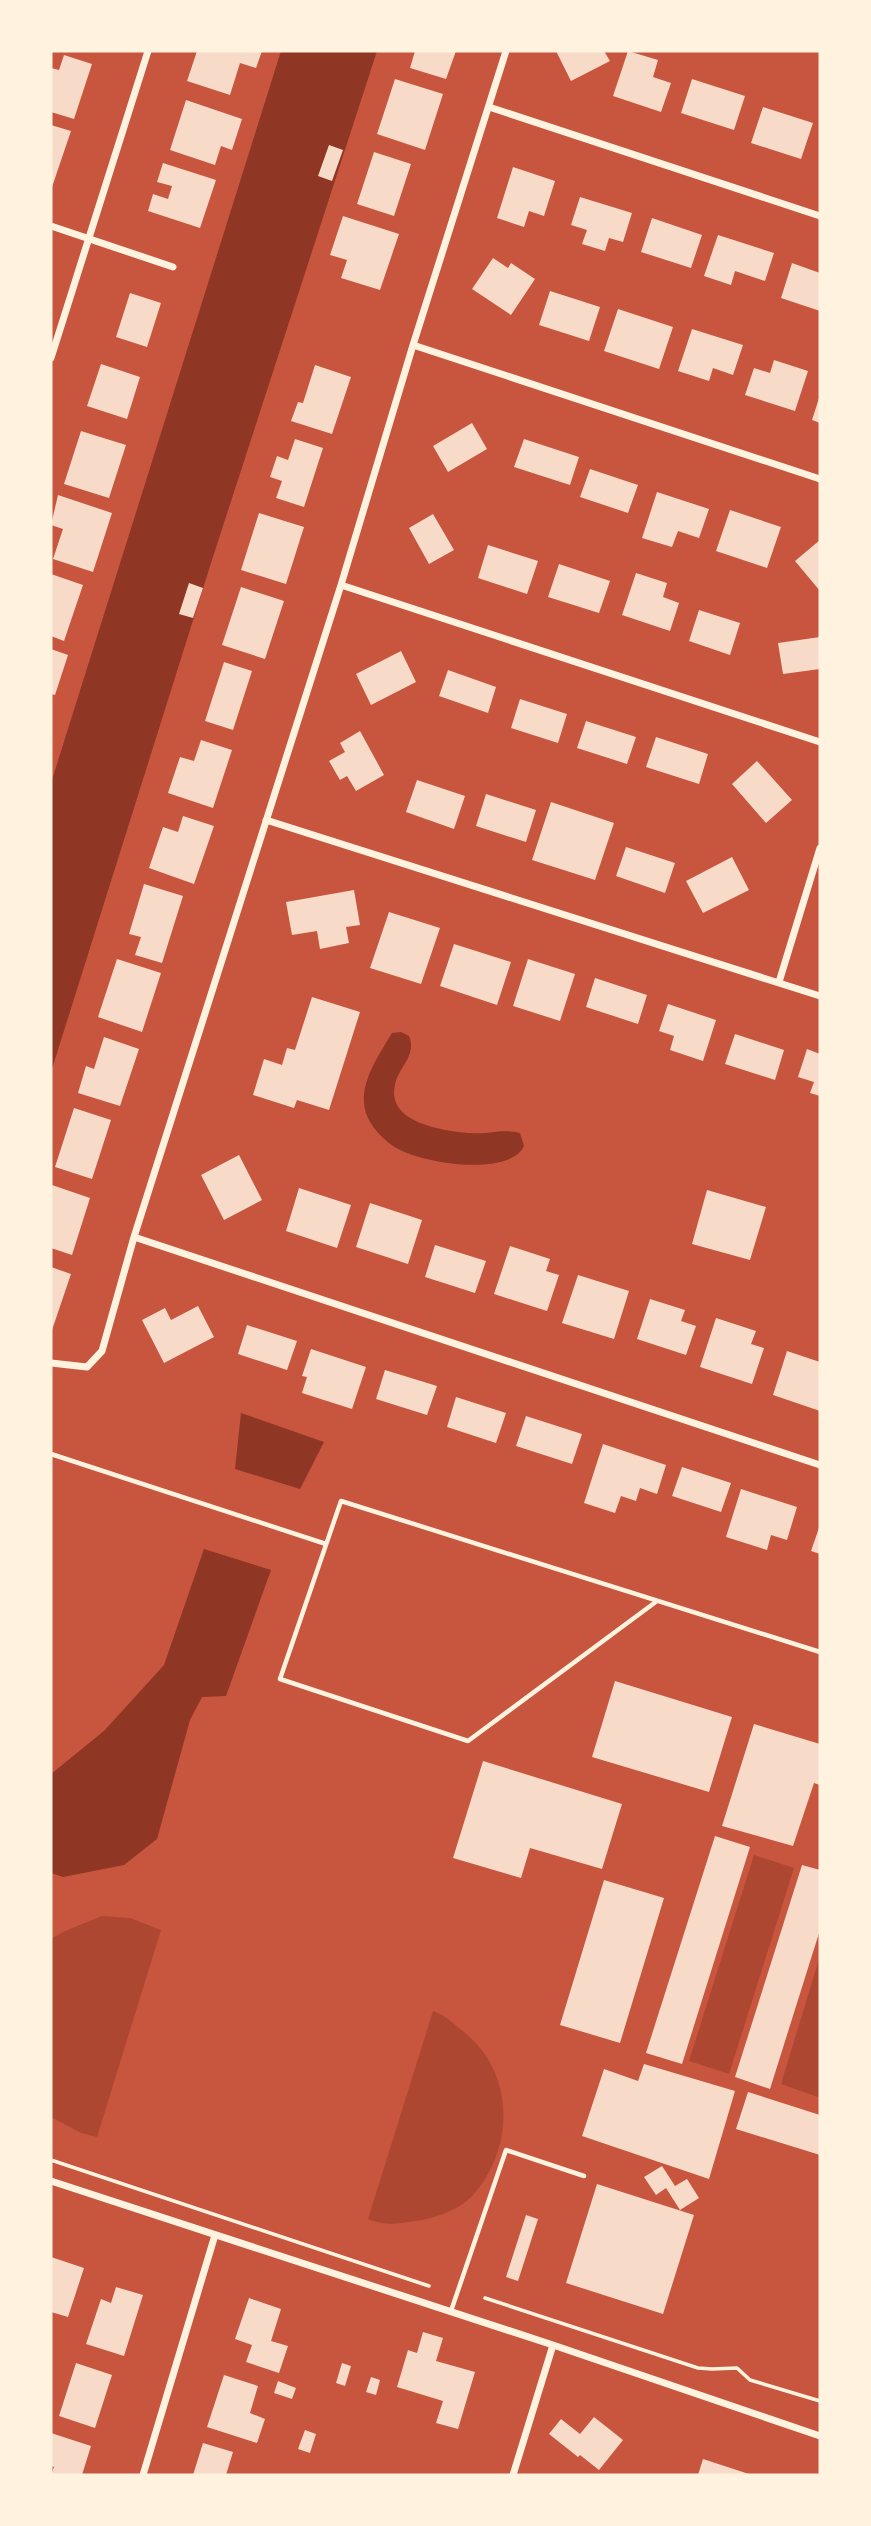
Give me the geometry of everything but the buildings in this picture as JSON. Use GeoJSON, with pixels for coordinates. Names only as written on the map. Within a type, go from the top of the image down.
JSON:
{"type":"FeatureCollection","features":[{"type":"Feature","properties":{"kind":"street"},"geometry":{"type":"LineString","coordinates":[[51,358],[148,51]]}},
{"type":"Feature","properties":{"kind":"street"},"geometry":{"type":"LineString","coordinates":[[51,1363],[87,1367],[102,1351],[134,1237],[341,585],[506,51]]}},
{"type":"Feature","properties":{"kind":"street"},"geometry":{"type":"LineString","coordinates":[[489,107],[820,216]]}},
{"type":"Feature","properties":{"kind":"street"},"geometry":{"type":"LineString","coordinates":[[51,226],[173,267]]}},
{"type":"Feature","properties":{"kind":"street"},"geometry":{"type":"LineString","coordinates":[[413,345],[820,480]]}},
{"type":"Feature","properties":{"kind":"street"},"geometry":{"type":"LineString","coordinates":[[341,585],[820,741]]}},
{"type":"Feature","properties":{"kind":"street"},"geometry":{"type":"LineString","coordinates":[[266,820],[820,996]]}},
{"type":"Feature","properties":{"kind":"street"},"geometry":{"type":"LineString","coordinates":[[779,982],[820,848]]}},
{"type":"Feature","properties":{"kind":"street"},"geometry":{"type":"LineString","coordinates":[[134,1237],[820,1465]]}},
{"type":"Feature","properties":{"kind":"street"},"geometry":{"type":"LineString","coordinates":[[51,2181],[451,2311],[820,2436]]}},
{"type":"Feature","properties":{"kind":"street"},"geometry":{"type":"LineString","coordinates":[[142,2475],[215,2235]]}},
{"type":"Feature","properties":{"kind":"street"},"geometry":{"type":"LineString","coordinates":[[513,2475],[553,2345]]}},
{"type":"Feature","properties":{"kind":"lane"},"geometry":{"type":"LineString","coordinates":[[51,1454],[326,1544]]}},
{"type":"Feature","properties":{"kind":"lane"},"geometry":{"type":"LineString","coordinates":[[657,1601],[468,1741],[280,1679],[341,1501],[820,1652]]}},
{"type":"Feature","properties":{"kind":"lane"},"geometry":{"type":"LineString","coordinates":[[451,2311],[506,2150],[584,2176]]}},
{"type":"Feature","properties":{"kind":"path"},"geometry":{"type":"LineString","coordinates":[[51,2160],[429,2286]]}},
{"type":"Feature","properties":{"kind":"path"},"geometry":{"type":"LineString","coordinates":[[485,2298],[698,2368],[737,2368],[750,2380],[820,2401]]}},
{"type":"Feature","properties":{"kind":"shaded area"},"geometry":{"type":"Polygon","coordinates":[[[281,51],[377,51],[211,563],[51,1072],[51,783],[281,51]]]}},
{"type":"Feature","properties":{"kind":"shaded area"},"geometry":{"type":"Polygon","coordinates":[[[401,1032],[409,1036],[411,1049],[395,1085],[395,1098],[399,1108],[420,1122],[446,1130],[520,1133],[524,1146],[515,1156],[501,1162],[482,1165],[441,1162],[405,1152],[393,1146],[378,1132],[365,1109],[366,1085],[373,1066],[392,1033],[401,1032]]]}},
{"type":"Feature","properties":{"kind":"shaded area"},"geometry":{"type":"Polygon","coordinates":[[[241,1413],[324,1442],[300,1489],[235,1469],[241,1413]]]}},
{"type":"Feature","properties":{"kind":"shaded area"},"geometry":{"type":"Polygon","coordinates":[[[204,1549],[271,1570],[226,1696],[202,1697],[190,1720],[157,1839],[124,1865],[63,1877],[51,1873],[51,1774],[104,1731],[164,1665],[204,1549]]]}},
{"type":"Feature","properties":{"kind":"shaded area"},"geometry":{"type":"Polygon","coordinates":[[[754,1855],[794,1868],[729,2074],[689,2061],[754,1855]]]}},
{"type":"Feature","properties":{"kind":"shaded area"},"geometry":{"type":"Polygon","coordinates":[[[102,1916],[130,1918],[161,1930],[97,2137],[81,2133],[51,2117],[51,1939],[102,1916]]]}},
{"type":"Feature","properties":{"kind":"shaded area"},"geometry":{"type":"Polygon","coordinates":[[[820,1956],[820,2088],[818,2097],[781,2084],[820,1956]]]}},
{"type":"Feature","properties":{"kind":"shaded area"},"geometry":{"type":"Polygon","coordinates":[[[433,2011],[464,2032],[481,2049],[493,2068],[500,2089],[502,2133],[487,2176],[468,2200],[446,2213],[430,2218],[381,2223],[368,2219],[433,2011]]]}}]}
